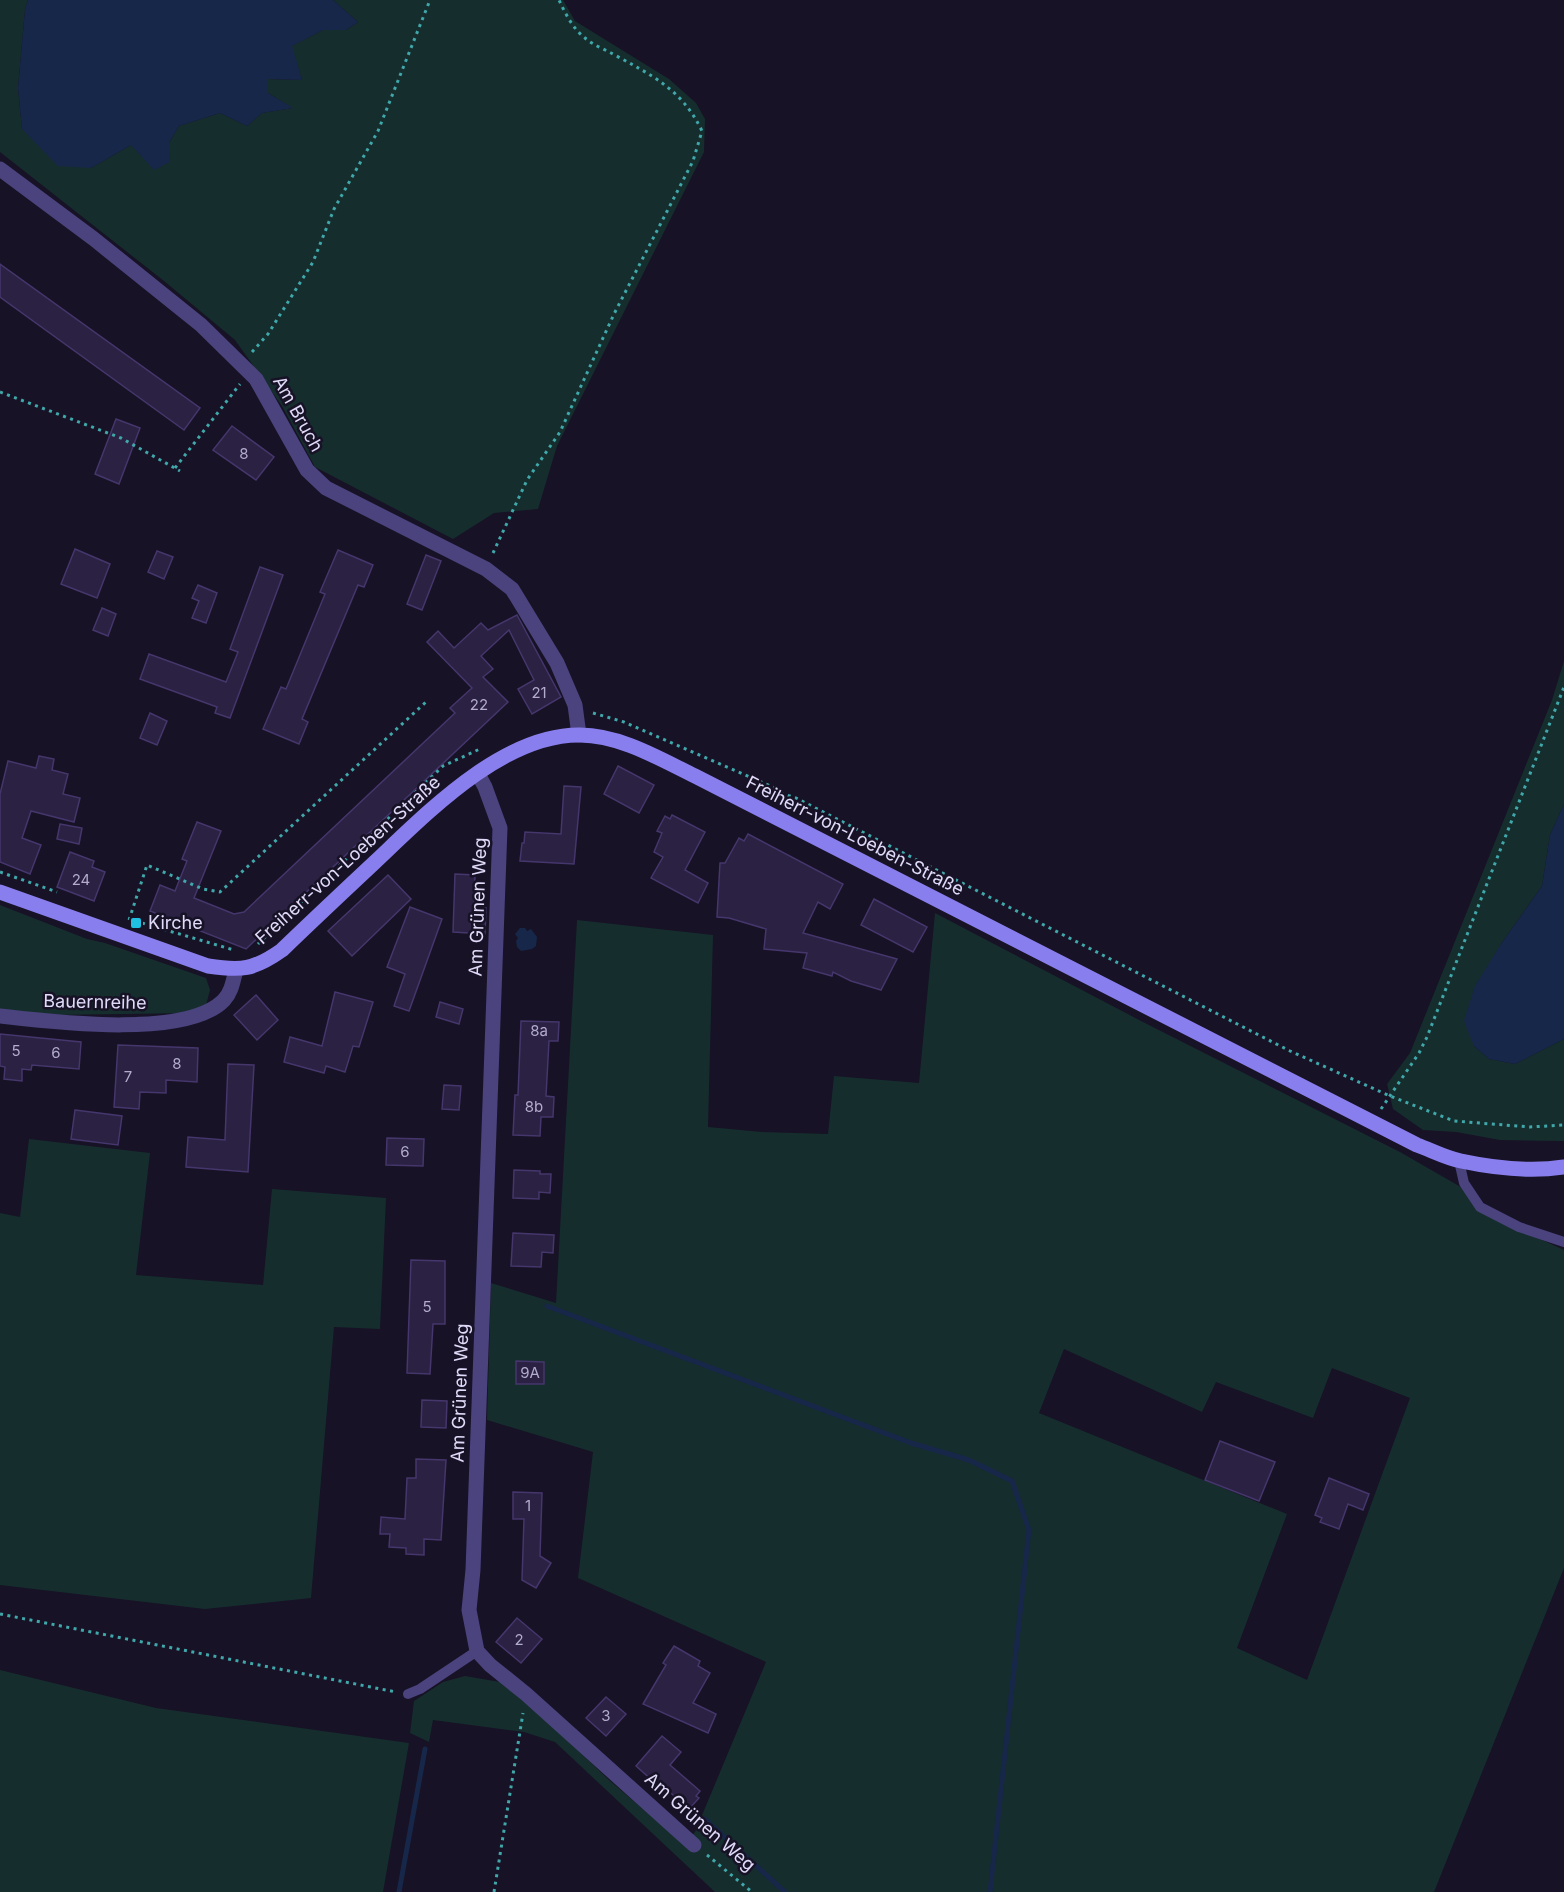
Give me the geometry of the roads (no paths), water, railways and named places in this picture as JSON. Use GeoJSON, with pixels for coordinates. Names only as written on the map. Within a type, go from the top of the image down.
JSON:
{"type":"FeatureCollection","features":[{"type":"Feature","properties":{"kind":"main road","name":"Freiherr-von-Loeben-Straße"},"geometry":{"type":"LineString","coordinates":[[0,892],[208,966],[236,970],[251,968],[282,950],[429,811],[478,774],[530,744],[579,735],[600,737],[660,759],[1417,1145],[1459,1161],[1527,1169],[1564,1167]]}},
{"type":"Feature","properties":{"kind":"street","name":"Am Bruch"},"geometry":{"type":"LineString","coordinates":[[0,169],[94,239],[201,325],[245,368],[255,379],[307,470],[326,488],[486,569],[512,589],[556,663],[575,705],[579,735]]}},
{"type":"Feature","properties":{"kind":"street","name":"Am Grünen Weg"},"geometry":{"type":"LineString","coordinates":[[478,774],[500,828],[473,1570],[469,1610],[477,1651],[489,1665],[526,1694],[694,1845]]}},
{"type":"Feature","properties":{"kind":"street","name":"Bauernreihe"},"geometry":{"type":"LineString","coordinates":[[0,1016],[51,1022],[134,1025],[196,1017],[222,1002],[230,993],[236,970]]}},
{"type":"Feature","properties":{"kind":"lane"},"geometry":{"type":"LineString","coordinates":[[1459,1161],[1464,1183],[1480,1207],[1519,1227],[1564,1242]]}},
{"type":"Feature","properties":{"kind":"lane"},"geometry":{"type":"LineString","coordinates":[[408,1694],[420,1689],[477,1651]]}},
{"type":"Feature","properties":{"kind":"water"},"geometry":{"type":"Polygon","coordinates":[[[28,0],[333,0],[358,22],[346,30],[323,30],[292,46],[302,80],[268,79],[268,93],[293,108],[262,113],[247,126],[220,113],[179,126],[169,143],[170,162],[154,170],[131,145],[91,168],[58,166],[22,129],[18,88],[25,10],[28,0]]]}},
{"type":"Feature","properties":{"kind":"water"},"geometry":{"type":"Polygon","coordinates":[[[1564,804],[1564,1039],[1515,1064],[1489,1059],[1474,1046],[1464,1021],[1475,986],[1542,886],[1550,835],[1564,804]]]}},
{"type":"Feature","properties":{"kind":"water"},"geometry":{"type":"Polygon","coordinates":[[[520,928],[525,928],[527,931],[531,929],[537,937],[536,946],[532,949],[521,951],[517,947],[518,938],[515,934],[520,928]]]}},
{"type":"Feature","properties":{"kind":"waterway"},"geometry":{"type":"LineString","coordinates":[[547,1306],[911,1443],[969,1460],[1012,1481],[1029,1530],[990,1892]]}},
{"type":"Feature","properties":{"kind":"waterway"},"geometry":{"type":"LineString","coordinates":[[399,1892],[425,1749]]}},
{"type":"Feature","properties":{"kind":"waterway"},"geometry":{"type":"LineString","coordinates":[[705,1819],[785,1892]]}},
{"type":"Feature","properties":{"kind":"place","name":"Kirche"},"geometry":{"type":"Point","coordinates":[136,923]}}]}
